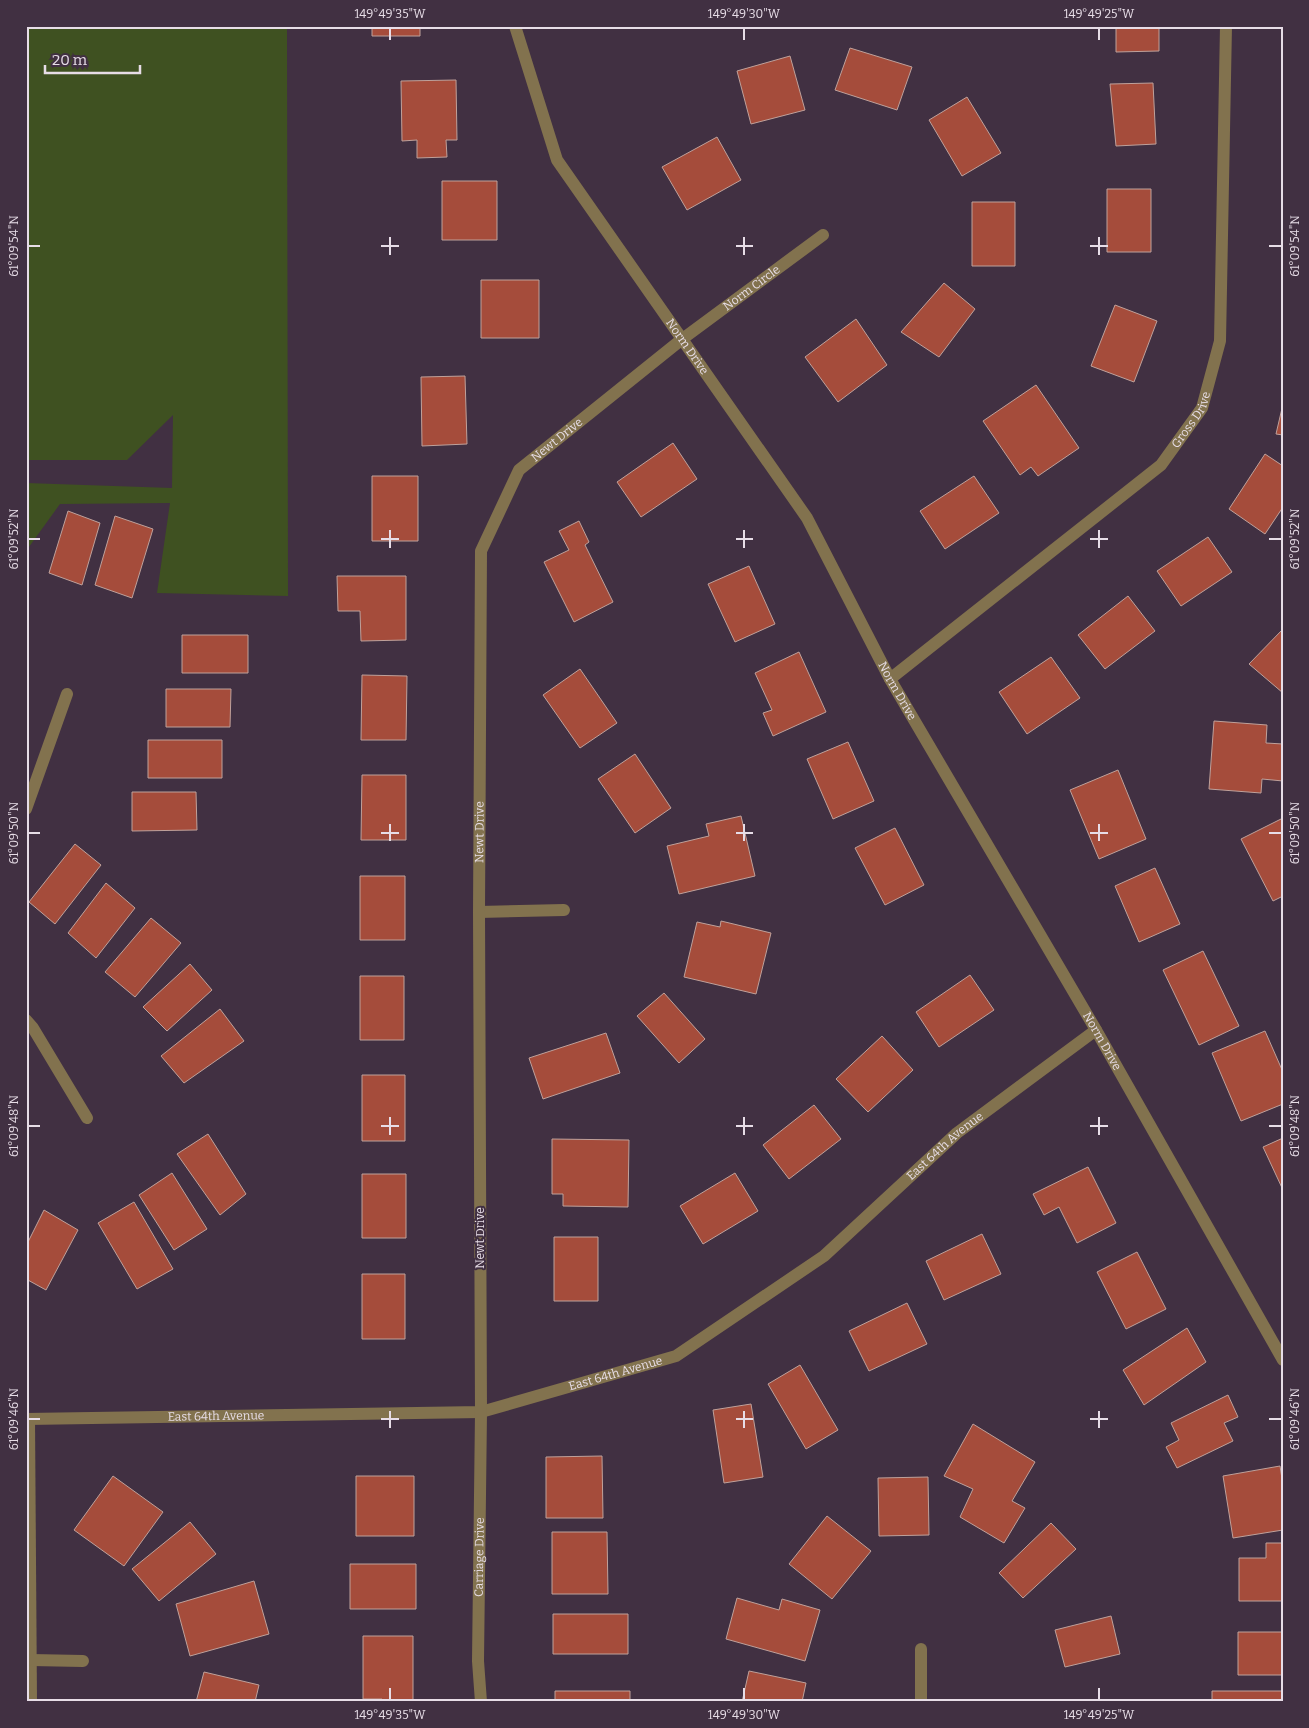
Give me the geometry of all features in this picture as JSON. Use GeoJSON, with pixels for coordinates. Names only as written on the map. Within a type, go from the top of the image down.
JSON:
{"type":"FeatureCollection","features":[{"type":"Feature","properties":{"kind":"street","name":"Norm Drive"},"geometry":{"type":"LineString","coordinates":[[515,26],[557,160],[807,518],[890,679],[1096,1030],[1283,1360]]}},
{"type":"Feature","properties":{"kind":"street","name":"Gross Drive"},"geometry":{"type":"LineString","coordinates":[[890,679],[1160,465],[1202,408],[1220,342],[1226,26]]}},
{"type":"Feature","properties":{"kind":"street","name":"Norm Circle"},"geometry":{"type":"LineString","coordinates":[[682,340],[822,235]]}},
{"type":"Feature","properties":{"kind":"street","name":"Newt Drive"},"geometry":{"type":"LineString","coordinates":[[481,1412],[479,912],[481,550],[519,470],[682,340]]}},
{"type":"Feature","properties":{"kind":"street"},"geometry":{"type":"LineString","coordinates":[[26,809],[67,694]]}},
{"type":"Feature","properties":{"kind":"street"},"geometry":{"type":"LineString","coordinates":[[479,912],[564,910]]}},
{"type":"Feature","properties":{"kind":"street"},"geometry":{"type":"LineString","coordinates":[[26,1020],[33,1028],[86,1118]]}},
{"type":"Feature","properties":{"kind":"street","name":"East 64th Avenue"},"geometry":{"type":"LineString","coordinates":[[28,1419],[481,1412],[676,1356],[824,1256],[957,1132],[1096,1030]]}},
{"type":"Feature","properties":{"kind":"street","name":"Carriage Drive"},"geometry":{"type":"LineString","coordinates":[[481,1412],[478,1661],[481,1702]]}},
{"type":"Feature","properties":{"kind":"street"},"geometry":{"type":"LineString","coordinates":[[28,1419],[31,1702]]}},
{"type":"Feature","properties":{"kind":"street"},"geometry":{"type":"LineString","coordinates":[[921,1649],[921,1702]]}},
{"type":"Feature","properties":{"kind":"street"},"geometry":{"type":"LineString","coordinates":[[31,1660],[83,1661]]}},
{"type":"Feature","properties":{"kind":"green space"},"geometry":{"type":"Polygon","coordinates":[[[26,26],[287,26],[288,596],[157,593],[170,503],[60,504],[26,551],[26,483],[172,488],[173,415],[127,460],[26,460],[26,26]]]}},
{"type":"Feature","properties":{"kind":"building"},"geometry":{"type":"Polygon","coordinates":[[[372,26],[420,26],[420,36],[372,36],[372,26]]]}},
{"type":"Feature","properties":{"kind":"building"},"geometry":{"type":"Polygon","coordinates":[[[1116,26],[1159,26],[1159,51],[1116,52],[1116,26]]]}},
{"type":"Feature","properties":{"kind":"building"},"geometry":{"type":"Polygon","coordinates":[[[850,48],[912,67],[897,110],[835,90],[850,48]]]}},
{"type":"Feature","properties":{"kind":"building"},"geometry":{"type":"Polygon","coordinates":[[[790,56],[805,110],[751,124],[737,71],[790,56]]]}},
{"type":"Feature","properties":{"kind":"building"},"geometry":{"type":"Polygon","coordinates":[[[456,80],[457,140],[446,140],[447,157],[417,158],[417,140],[402,141],[401,81],[456,80]]]}},
{"type":"Feature","properties":{"kind":"building"},"geometry":{"type":"Polygon","coordinates":[[[1153,83],[1156,144],[1116,146],[1110,84],[1153,83]]]}},
{"type":"Feature","properties":{"kind":"building"},"geometry":{"type":"Polygon","coordinates":[[[967,97],[1001,153],[962,176],[929,120],[967,97]]]}},
{"type":"Feature","properties":{"kind":"building"},"geometry":{"type":"Polygon","coordinates":[[[717,137],[741,180],[687,210],[662,167],[717,137]]]}},
{"type":"Feature","properties":{"kind":"building"},"geometry":{"type":"Polygon","coordinates":[[[442,181],[497,181],[497,240],[442,240],[442,181]]]}},
{"type":"Feature","properties":{"kind":"building"},"geometry":{"type":"Polygon","coordinates":[[[1107,189],[1151,189],[1151,252],[1107,252],[1107,189]]]}},
{"type":"Feature","properties":{"kind":"building"},"geometry":{"type":"Polygon","coordinates":[[[972,202],[1015,202],[1015,266],[972,266],[972,202]]]}},
{"type":"Feature","properties":{"kind":"building"},"geometry":{"type":"Polygon","coordinates":[[[481,280],[539,280],[539,338],[481,338],[481,280]]]}},
{"type":"Feature","properties":{"kind":"building"},"geometry":{"type":"Polygon","coordinates":[[[944,283],[975,309],[939,357],[901,332],[944,283]]]}},
{"type":"Feature","properties":{"kind":"building"},"geometry":{"type":"Polygon","coordinates":[[[1115,305],[1157,321],[1134,382],[1091,366],[1115,305]]]}},
{"type":"Feature","properties":{"kind":"building"},"geometry":{"type":"Polygon","coordinates":[[[856,319],[887,365],[838,402],[805,357],[856,319]]]}},
{"type":"Feature","properties":{"kind":"building"},"geometry":{"type":"Polygon","coordinates":[[[465,376],[467,444],[422,446],[421,377],[465,376]]]}},
{"type":"Feature","properties":{"kind":"building"},"geometry":{"type":"Polygon","coordinates":[[[1036,385],[1079,448],[1038,476],[1031,467],[1020,475],[983,421],[1036,385]]]}},
{"type":"Feature","properties":{"kind":"building"},"geometry":{"type":"Polygon","coordinates":[[[1283,404],[1283,435],[1276,434],[1283,404]]]}},
{"type":"Feature","properties":{"kind":"building"},"geometry":{"type":"Polygon","coordinates":[[[673,443],[697,479],[641,517],[617,482],[673,443]]]}},
{"type":"Feature","properties":{"kind":"building"},"geometry":{"type":"Polygon","coordinates":[[[1265,454],[1283,466],[1283,507],[1265,534],[1229,509],[1265,454]]]}},
{"type":"Feature","properties":{"kind":"building"},"geometry":{"type":"Polygon","coordinates":[[[372,476],[418,476],[418,541],[372,541],[372,476]]]}},
{"type":"Feature","properties":{"kind":"building"},"geometry":{"type":"Polygon","coordinates":[[[974,476],[999,513],[945,549],[920,511],[974,476]]]}},
{"type":"Feature","properties":{"kind":"building"},"geometry":{"type":"Polygon","coordinates":[[[68,511],[100,523],[82,585],[49,573],[68,511]]]}},
{"type":"Feature","properties":{"kind":"building"},"geometry":{"type":"Polygon","coordinates":[[[115,516],[153,529],[132,598],[95,585],[115,516]]]}},
{"type":"Feature","properties":{"kind":"building"},"geometry":{"type":"Polygon","coordinates":[[[579,521],[589,542],[585,545],[613,602],[574,622],[544,562],[569,550],[559,531],[579,521]]]}},
{"type":"Feature","properties":{"kind":"building"},"geometry":{"type":"Polygon","coordinates":[[[1208,537],[1232,572],[1181,606],[1157,571],[1208,537]]]}},
{"type":"Feature","properties":{"kind":"building"},"geometry":{"type":"Polygon","coordinates":[[[749,566],[775,624],[735,642],[708,584],[749,566]]]}},
{"type":"Feature","properties":{"kind":"building"},"geometry":{"type":"Polygon","coordinates":[[[337,576],[406,576],[406,640],[361,641],[360,611],[338,611],[337,576]]]}},
{"type":"Feature","properties":{"kind":"building"},"geometry":{"type":"Polygon","coordinates":[[[1128,596],[1155,631],[1105,669],[1078,635],[1128,596]]]}},
{"type":"Feature","properties":{"kind":"building"},"geometry":{"type":"Polygon","coordinates":[[[1283,629],[1283,693],[1249,664],[1283,629]]]}},
{"type":"Feature","properties":{"kind":"building"},"geometry":{"type":"Polygon","coordinates":[[[182,635],[248,635],[248,673],[182,673],[182,635]]]}},
{"type":"Feature","properties":{"kind":"building"},"geometry":{"type":"Polygon","coordinates":[[[799,652],[826,712],[773,736],[763,713],[772,710],[755,673],[799,652]]]}},
{"type":"Feature","properties":{"kind":"building"},"geometry":{"type":"Polygon","coordinates":[[[1051,657],[1080,698],[1027,734],[999,692],[1051,657]]]}},
{"type":"Feature","properties":{"kind":"building"},"geometry":{"type":"Polygon","coordinates":[[[580,669],[617,723],[580,748],[543,695],[580,669]]]}},
{"type":"Feature","properties":{"kind":"building"},"geometry":{"type":"Polygon","coordinates":[[[362,675],[407,676],[406,740],[361,740],[362,675]]]}},
{"type":"Feature","properties":{"kind":"building"},"geometry":{"type":"Polygon","coordinates":[[[166,689],[231,689],[230,727],[166,727],[166,689]]]}},
{"type":"Feature","properties":{"kind":"building"},"geometry":{"type":"Polygon","coordinates":[[[1214,721],[1267,725],[1266,743],[1283,744],[1283,781],[1262,779],[1261,793],[1209,789],[1214,721]]]}},
{"type":"Feature","properties":{"kind":"building"},"geometry":{"type":"Polygon","coordinates":[[[148,740],[222,740],[222,778],[148,778],[148,740]]]}},
{"type":"Feature","properties":{"kind":"building"},"geometry":{"type":"Polygon","coordinates":[[[848,742],[874,801],[833,819],[807,759],[848,742]]]}},
{"type":"Feature","properties":{"kind":"building"},"geometry":{"type":"Polygon","coordinates":[[[635,754],[671,808],[635,833],[598,779],[635,754]]]}},
{"type":"Feature","properties":{"kind":"building"},"geometry":{"type":"Polygon","coordinates":[[[1118,770],[1146,839],[1099,859],[1070,790],[1118,770]]]}},
{"type":"Feature","properties":{"kind":"building"},"geometry":{"type":"Polygon","coordinates":[[[362,775],[406,775],[406,840],[361,840],[362,775]]]}},
{"type":"Feature","properties":{"kind":"building"},"geometry":{"type":"Polygon","coordinates":[[[132,792],[196,792],[197,830],[132,831],[132,792]]]}},
{"type":"Feature","properties":{"kind":"building"},"geometry":{"type":"Polygon","coordinates":[[[741,816],[755,876],[679,894],[667,846],[709,836],[706,824],[741,816]]]}},
{"type":"Feature","properties":{"kind":"building"},"geometry":{"type":"Polygon","coordinates":[[[1283,818],[1283,896],[1273,901],[1241,839],[1283,818]]]}},
{"type":"Feature","properties":{"kind":"building"},"geometry":{"type":"Polygon","coordinates":[[[895,828],[924,885],[885,905],[855,848],[895,828]]]}},
{"type":"Feature","properties":{"kind":"building"},"geometry":{"type":"Polygon","coordinates":[[[75,844],[101,865],[55,924],[29,902],[75,844]]]}},
{"type":"Feature","properties":{"kind":"building"},"geometry":{"type":"Polygon","coordinates":[[[1155,868],[1180,924],[1139,942],[1115,886],[1155,868]]]}},
{"type":"Feature","properties":{"kind":"building"},"geometry":{"type":"Polygon","coordinates":[[[360,876],[405,876],[405,940],[360,940],[360,876]]]}},
{"type":"Feature","properties":{"kind":"building"},"geometry":{"type":"Polygon","coordinates":[[[106,883],[135,908],[96,958],[68,933],[106,883]]]}},
{"type":"Feature","properties":{"kind":"building"},"geometry":{"type":"Polygon","coordinates":[[[151,918],[181,943],[135,997],[105,972],[151,918]]]}},
{"type":"Feature","properties":{"kind":"building"},"geometry":{"type":"Polygon","coordinates":[[[721,921],[771,933],[756,994],[684,977],[697,922],[720,927],[721,921]]]}},
{"type":"Feature","properties":{"kind":"building"},"geometry":{"type":"Polygon","coordinates":[[[1203,951],[1239,1026],[1199,1045],[1163,970],[1203,951]]]}},
{"type":"Feature","properties":{"kind":"building"},"geometry":{"type":"Polygon","coordinates":[[[190,964],[212,990],[167,1031],[143,1007],[190,964]]]}},
{"type":"Feature","properties":{"kind":"building"},"geometry":{"type":"Polygon","coordinates":[[[970,975],[994,1010],[939,1047],[916,1012],[970,975]]]}},
{"type":"Feature","properties":{"kind":"building"},"geometry":{"type":"Polygon","coordinates":[[[360,976],[404,976],[404,1040],[360,1040],[360,976]]]}},
{"type":"Feature","properties":{"kind":"building"},"geometry":{"type":"Polygon","coordinates":[[[664,993],[705,1039],[679,1063],[637,1016],[664,993]]]}},
{"type":"Feature","properties":{"kind":"building"},"geometry":{"type":"Polygon","coordinates":[[[220,1009],[244,1041],[184,1083],[161,1056],[220,1009]]]}},
{"type":"Feature","properties":{"kind":"building"},"geometry":{"type":"Polygon","coordinates":[[[1265,1031],[1283,1072],[1283,1104],[1241,1121],[1212,1053],[1265,1031]]]}},
{"type":"Feature","properties":{"kind":"building"},"geometry":{"type":"Polygon","coordinates":[[[606,1033],[620,1073],[543,1099],[529,1058],[606,1033]]]}},
{"type":"Feature","properties":{"kind":"building"},"geometry":{"type":"Polygon","coordinates":[[[882,1036],[913,1070],[868,1112],[836,1079],[882,1036]]]}},
{"type":"Feature","properties":{"kind":"building"},"geometry":{"type":"Polygon","coordinates":[[[362,1075],[405,1075],[405,1141],[362,1141],[362,1075]]]}},
{"type":"Feature","properties":{"kind":"building"},"geometry":{"type":"Polygon","coordinates":[[[814,1105],[841,1139],[789,1179],[763,1145],[814,1105]]]}},
{"type":"Feature","properties":{"kind":"building"},"geometry":{"type":"Polygon","coordinates":[[[208,1134],[246,1194],[220,1215],[177,1154],[208,1134]]]}},
{"type":"Feature","properties":{"kind":"building"},"geometry":{"type":"Polygon","coordinates":[[[1283,1138],[1283,1190],[1263,1147],[1283,1138]]]}},
{"type":"Feature","properties":{"kind":"building"},"geometry":{"type":"Polygon","coordinates":[[[552,1139],[629,1140],[628,1207],[563,1206],[563,1194],[552,1194],[552,1139]]]}},
{"type":"Feature","properties":{"kind":"building"},"geometry":{"type":"Polygon","coordinates":[[[1088,1167],[1116,1223],[1077,1243],[1059,1207],[1044,1215],[1033,1194],[1088,1167]]]}},
{"type":"Feature","properties":{"kind":"building"},"geometry":{"type":"Polygon","coordinates":[[[172,1173],[207,1229],[174,1250],[139,1195],[172,1173]]]}},
{"type":"Feature","properties":{"kind":"building"},"geometry":{"type":"Polygon","coordinates":[[[735,1173],[758,1211],[703,1244],[680,1206],[735,1173]]]}},
{"type":"Feature","properties":{"kind":"building"},"geometry":{"type":"Polygon","coordinates":[[[362,1174],[406,1174],[406,1238],[362,1238],[362,1174]]]}},
{"type":"Feature","properties":{"kind":"building"},"geometry":{"type":"Polygon","coordinates":[[[134,1202],[173,1269],[137,1289],[98,1223],[134,1202]]]}},
{"type":"Feature","properties":{"kind":"building"},"geometry":{"type":"Polygon","coordinates":[[[44,1210],[78,1230],[46,1290],[26,1279],[26,1246],[44,1210]]]}},
{"type":"Feature","properties":{"kind":"building"},"geometry":{"type":"Polygon","coordinates":[[[982,1234],[1001,1274],[944,1300],[926,1261],[982,1234]]]}},
{"type":"Feature","properties":{"kind":"building"},"geometry":{"type":"Polygon","coordinates":[[[554,1237],[598,1237],[598,1301],[554,1301],[554,1237]]]}},
{"type":"Feature","properties":{"kind":"building"},"geometry":{"type":"Polygon","coordinates":[[[1137,1252],[1166,1309],[1126,1329],[1097,1272],[1137,1252]]]}},
{"type":"Feature","properties":{"kind":"building"},"geometry":{"type":"Polygon","coordinates":[[[362,1274],[405,1274],[405,1339],[362,1339],[362,1274]]]}},
{"type":"Feature","properties":{"kind":"building"},"geometry":{"type":"Polygon","coordinates":[[[907,1303],[927,1344],[869,1371],[849,1331],[907,1303]]]}},
{"type":"Feature","properties":{"kind":"building"},"geometry":{"type":"Polygon","coordinates":[[[1187,1328],[1206,1362],[1144,1405],[1123,1370],[1187,1328]]]}},
{"type":"Feature","properties":{"kind":"building"},"geometry":{"type":"Polygon","coordinates":[[[800,1365],[838,1430],[806,1449],[768,1384],[800,1365]]]}},
{"type":"Feature","properties":{"kind":"building"},"geometry":{"type":"Polygon","coordinates":[[[1228,1395],[1238,1417],[1224,1423],[1233,1441],[1177,1468],[1166,1447],[1179,1440],[1171,1423],[1228,1395]]]}},
{"type":"Feature","properties":{"kind":"building"},"geometry":{"type":"Polygon","coordinates":[[[751,1404],[763,1477],[724,1483],[713,1410],[751,1404]]]}},
{"type":"Feature","properties":{"kind":"building"},"geometry":{"type":"Polygon","coordinates":[[[973,1424],[1035,1462],[1012,1501],[1025,1508],[1004,1543],[960,1517],[973,1489],[944,1476],[973,1424]]]}},
{"type":"Feature","properties":{"kind":"building"},"geometry":{"type":"Polygon","coordinates":[[[602,1456],[603,1518],[546,1518],[546,1457],[602,1456]]]}},
{"type":"Feature","properties":{"kind":"building"},"geometry":{"type":"Polygon","coordinates":[[[1280,1466],[1283,1485],[1283,1530],[1233,1538],[1223,1476],[1280,1466]]]}},
{"type":"Feature","properties":{"kind":"building"},"geometry":{"type":"Polygon","coordinates":[[[113,1476],[163,1512],[124,1566],[74,1530],[113,1476]]]}},
{"type":"Feature","properties":{"kind":"building"},"geometry":{"type":"Polygon","coordinates":[[[356,1476],[414,1476],[414,1536],[356,1536],[356,1476]]]}},
{"type":"Feature","properties":{"kind":"building"},"geometry":{"type":"Polygon","coordinates":[[[928,1477],[929,1535],[879,1536],[878,1478],[928,1477]]]}},
{"type":"Feature","properties":{"kind":"building"},"geometry":{"type":"Polygon","coordinates":[[[827,1516],[871,1551],[832,1599],[789,1564],[827,1516]]]}},
{"type":"Feature","properties":{"kind":"building"},"geometry":{"type":"Polygon","coordinates":[[[190,1522],[216,1554],[159,1601],[132,1569],[190,1522]]]}},
{"type":"Feature","properties":{"kind":"building"},"geometry":{"type":"Polygon","coordinates":[[[1051,1523],[1076,1549],[1023,1598],[999,1573],[1051,1523]]]}},
{"type":"Feature","properties":{"kind":"building"},"geometry":{"type":"Polygon","coordinates":[[[552,1532],[607,1532],[608,1594],[552,1594],[552,1532]]]}},
{"type":"Feature","properties":{"kind":"building"},"geometry":{"type":"Polygon","coordinates":[[[1266,1543],[1283,1543],[1283,1601],[1239,1601],[1239,1558],[1266,1558],[1266,1543]]]}},
{"type":"Feature","properties":{"kind":"building"},"geometry":{"type":"Polygon","coordinates":[[[350,1564],[416,1564],[416,1609],[350,1609],[350,1564]]]}},
{"type":"Feature","properties":{"kind":"building"},"geometry":{"type":"Polygon","coordinates":[[[254,1581],[269,1634],[190,1656],[176,1604],[254,1581]]]}},
{"type":"Feature","properties":{"kind":"building"},"geometry":{"type":"Polygon","coordinates":[[[737,1598],[779,1610],[782,1599],[820,1610],[805,1661],[726,1639],[737,1598]]]}},
{"type":"Feature","properties":{"kind":"building"},"geometry":{"type":"Polygon","coordinates":[[[553,1614],[628,1614],[628,1654],[553,1654],[553,1614]]]}},
{"type":"Feature","properties":{"kind":"building"},"geometry":{"type":"Polygon","coordinates":[[[1111,1616],[1120,1654],[1065,1667],[1055,1630],[1111,1616]]]}},
{"type":"Feature","properties":{"kind":"building"},"geometry":{"type":"Polygon","coordinates":[[[1238,1632],[1283,1632],[1283,1675],[1238,1675],[1238,1632]]]}},
{"type":"Feature","properties":{"kind":"building"},"geometry":{"type":"Polygon","coordinates":[[[363,1636],[413,1636],[413,1702],[382,1702],[382,1699],[363,1699],[363,1636]]]}},
{"type":"Feature","properties":{"kind":"building"},"geometry":{"type":"Polygon","coordinates":[[[749,1671],[806,1683],[802,1702],[742,1702],[749,1671]]]}},
{"type":"Feature","properties":{"kind":"building"},"geometry":{"type":"Polygon","coordinates":[[[204,1672],[259,1685],[255,1702],[196,1702],[204,1672]]]}},
{"type":"Feature","properties":{"kind":"building"},"geometry":{"type":"Polygon","coordinates":[[[555,1691],[630,1691],[630,1702],[555,1702],[555,1691]]]}},
{"type":"Feature","properties":{"kind":"building"},"geometry":{"type":"Polygon","coordinates":[[[1212,1691],[1283,1691],[1283,1702],[1212,1702],[1212,1691]]]}},
{"type":"Feature","properties":{"kind":"building"},"geometry":{"type":"Polygon","coordinates":[[[1008,1700],[1108,1700],[1108,1702],[1008,1702],[1008,1700]]]}}]}
